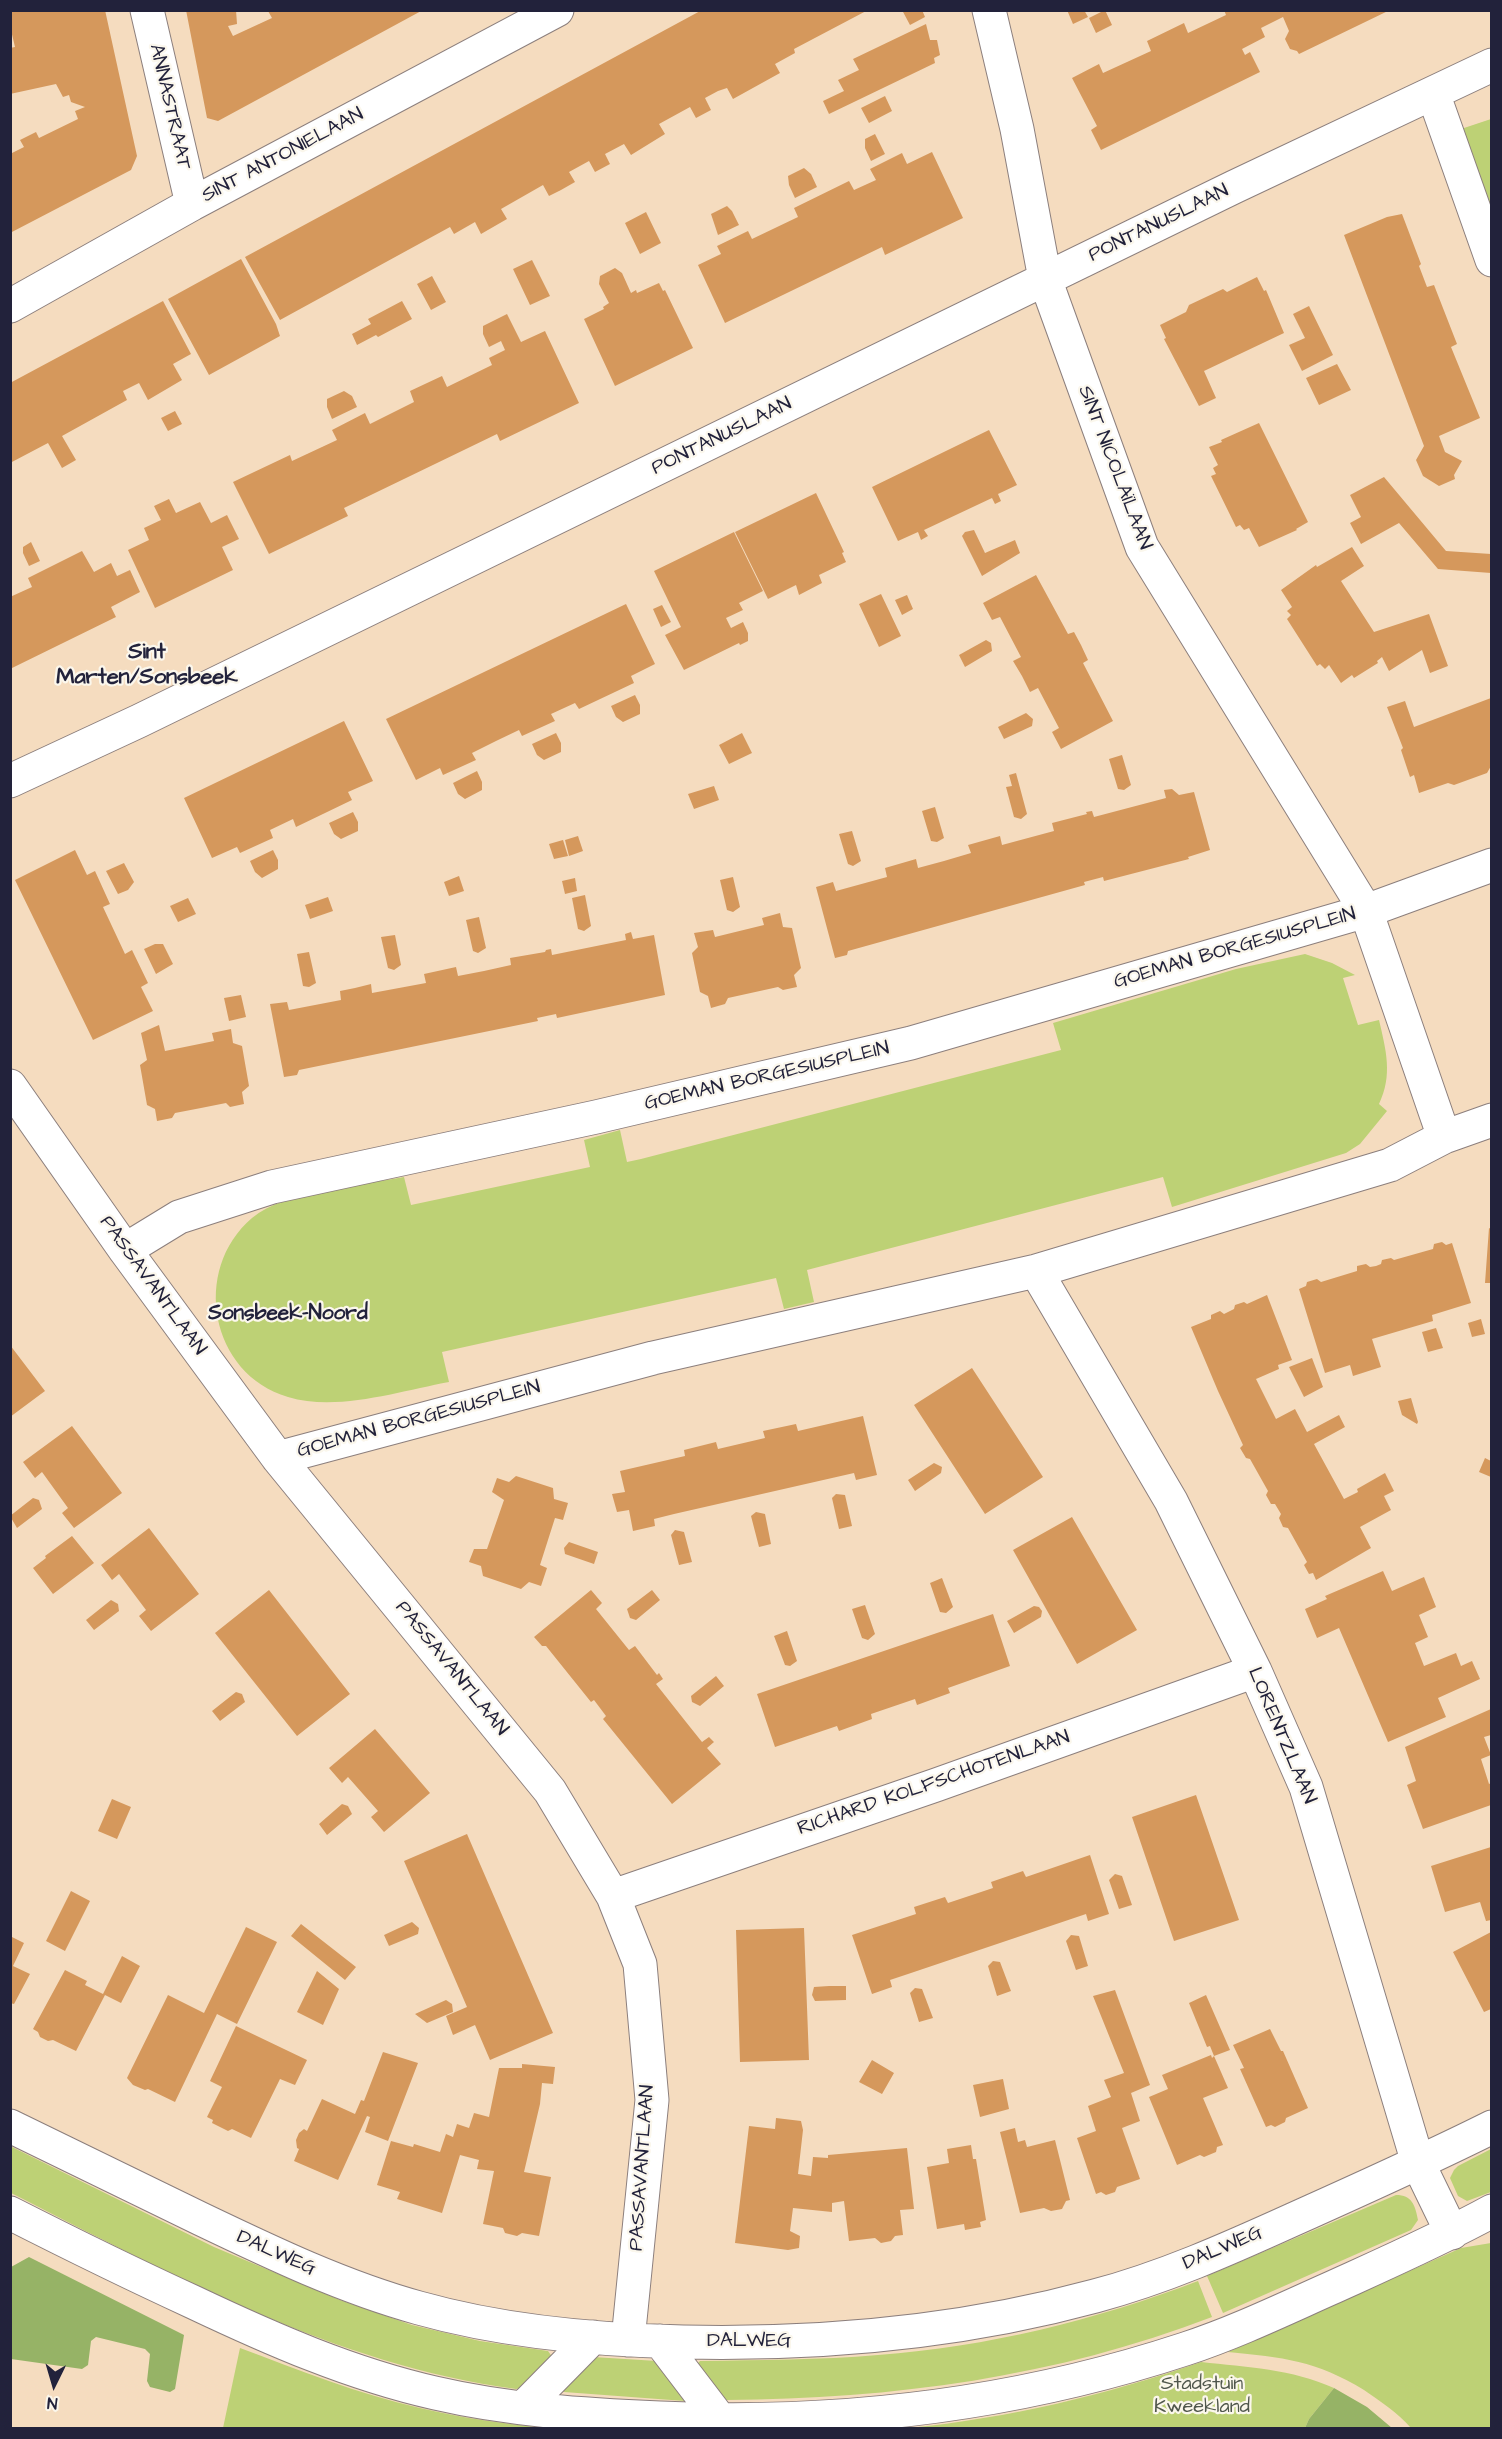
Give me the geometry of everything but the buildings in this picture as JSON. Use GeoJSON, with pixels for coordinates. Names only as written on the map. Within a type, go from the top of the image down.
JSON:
{"type":"FeatureCollection","features":[{"type":"Feature","properties":{"kind":"street","name":"ANNASTRAAT"},"geometry":{"type":"LineString","coordinates":[[147,10],[192,204]]}},
{"type":"Feature","properties":{"kind":"street","name":"SINT ANTONIELAAN"},"geometry":{"type":"LineString","coordinates":[[10,306],[192,204],[557,10]]}},
{"type":"Feature","properties":{"kind":"street","name":"SINT NICOLAÏLAAN"},"geometry":{"type":"LineString","coordinates":[[989,10],[1017,129],[1045,279],[1142,547],[1366,911]]}},
{"type":"Feature","properties":{"kind":"street","name":"PONTANUSLAAN"},"geometry":{"type":"LineString","coordinates":[[10,781],[139,721],[1045,279],[1491,66]]}},
{"type":"Feature","properties":{"kind":"street"},"geometry":{"type":"LineString","coordinates":[[1433,93],[1491,260]]}},
{"type":"Feature","properties":{"kind":"street"},"geometry":{"type":"LineString","coordinates":[[1366,911],[1491,865]]}},
{"type":"Feature","properties":{"kind":"street","name":"GOEMAN BORGESIUSPLEIN"},"geometry":{"type":"LineString","coordinates":[[125,1250],[179,1217],[272,1187],[596,1117],[911,1043],[1366,911],[1444,1137],[1389,1165],[1036,1271],[653,1358],[278,1458]]}},
{"type":"Feature","properties":{"kind":"street","name":"PASSAVANTLAAN"},"geometry":{"type":"LineString","coordinates":[[10,1086],[125,1250],[278,1458],[550,1791],[613,1896],[640,1964],[652,2100],[644,2341]]}},
{"type":"Feature","properties":{"kind":"street"},"geometry":{"type":"LineString","coordinates":[[1444,1137],[1491,1120]]}},
{"type":"Feature","properties":{"kind":"street","name":"LORENTZLAAN"},"geometry":{"type":"LineString","coordinates":[[1036,1271],[1171,1501],[1255,1671],[1306,1787],[1418,2163],[1452,2233]]}},
{"type":"Feature","properties":{"kind":"street","name":"RICHARD KOLFSCHOTENLAAN"},"geometry":{"type":"LineString","coordinates":[[613,1896],[936,1785],[1255,1671]]}},
{"type":"Feature","properties":{"kind":"street","name":"DALWEG"},"geometry":{"type":"LineString","coordinates":[[10,2126],[283,2259],[350,2286],[417,2308],[482,2324],[593,2337],[644,2341],[738,2343],[823,2341],[908,2334],[1000,2319],[1097,2296],[1197,2262],[1418,2163],[1491,2127]]}},
{"type":"Feature","properties":{"kind":"street"},"geometry":{"type":"LineString","coordinates":[[10,2213],[134,2275],[295,2348],[436,2394],[523,2408],[720,2421],[813,2419],[903,2411],[982,2401],[1055,2386],[1184,2350],[1228,2334],[1452,2233],[1491,2211]]}},
{"type":"Feature","properties":{"kind":"street"},"geometry":{"type":"LineString","coordinates":[[523,2408],[593,2337]]}},
{"type":"Feature","properties":{"kind":"street"},"geometry":{"type":"LineString","coordinates":[[644,2341],[720,2421]]}},
{"type":"Feature","properties":{"kind":"green space"},"geometry":{"type":"Polygon","coordinates":[[[1491,119],[1491,219],[1458,130],[1491,119]]]}},
{"type":"Feature","properties":{"kind":"green space"},"geometry":{"type":"Polygon","coordinates":[[[1305,954],[1332,963],[1355,975],[1343,978],[1358,1025],[1379,1020],[1384,1042],[1387,1073],[1379,1104],[1387,1111],[1360,1144],[1346,1153],[1172,1207],[1163,1177],[807,1270],[814,1302],[784,1309],[776,1278],[442,1352],[449,1382],[368,1398],[327,1402],[288,1397],[262,1385],[241,1367],[226,1344],[218,1318],[216,1291],[221,1265],[233,1240],[252,1218],[284,1201],[325,1190],[404,1177],[411,1205],[590,1167],[584,1140],[620,1130],[627,1162],[641,1159],[1061,1050],[1053,1023],[1236,969],[1305,954]]]}},
{"type":"Feature","properties":{"kind":"green space"},"geometry":{"type":"Polygon","coordinates":[[[10,2146],[214,2247],[340,2300],[412,2325],[480,2341],[548,2351],[553,2358],[521,2388],[516,2389],[449,2377],[383,2360],[319,2338],[193,2284],[11,2193],[10,2146]]]}},
{"type":"Feature","properties":{"kind":"green space"},"geometry":{"type":"Polygon","coordinates":[[[1491,2149],[1491,2192],[1467,2201],[1458,2196],[1450,2178],[1454,2170],[1491,2149]]]}},
{"type":"Feature","properties":{"kind":"green space"},"geometry":{"type":"Polygon","coordinates":[[[1396,2195],[1406,2197],[1414,2205],[1418,2220],[1411,2230],[1223,2313],[1207,2276],[1396,2195]]]}},
{"type":"Feature","properties":{"kind":"green space"},"geometry":{"type":"Polygon","coordinates":[[[1491,2243],[1491,2428],[1411,2428],[1395,2412],[1370,2394],[1331,2373],[1299,2362],[1228,2352],[1461,2248],[1491,2243]]]}},
{"type":"Feature","properties":{"kind":"green space"},"geometry":{"type":"Polygon","coordinates":[[[29,2257],[184,2335],[175,2389],[170,2392],[150,2387],[147,2381],[150,2354],[145,2349],[96,2337],[91,2341],[88,2365],[82,2369],[11,2359],[11,2267],[29,2257]]]}},
{"type":"Feature","properties":{"kind":"green space"},"geometry":{"type":"Polygon","coordinates":[[[1198,2281],[1212,2317],[1153,2338],[1094,2355],[973,2381],[850,2395],[726,2400],[696,2369],[700,2361],[856,2357],[960,2346],[1041,2330],[1120,2308],[1198,2281]]]}},
{"type":"Feature","properties":{"kind":"green space"},"geometry":{"type":"Polygon","coordinates":[[[240,2348],[329,2381],[397,2402],[468,2418],[548,2428],[223,2428],[240,2348]]]}},
{"type":"Feature","properties":{"kind":"green space"},"geometry":{"type":"Polygon","coordinates":[[[593,2357],[657,2361],[685,2401],[561,2390],[593,2357]]]}},
{"type":"Feature","properties":{"kind":"green space","name":"Stadstuin Kweekland"},"geometry":{"type":"Polygon","coordinates":[[[1201,2362],[1286,2373],[1334,2388],[1309,2419],[1305,2428],[909,2428],[983,2418],[1057,2404],[1129,2385],[1201,2362]]]}},
{"type":"Feature","properties":{"kind":"green space"},"geometry":{"type":"Polygon","coordinates":[[[1334,2388],[1367,2407],[1392,2428],[1305,2428],[1309,2419],[1334,2388]]]}},
{"type":"Feature","properties":{"kind":"district","name":"Sint Marten/Sonsbeek"},"geometry":{"type":"Point","coordinates":[147,666]}},
{"type":"Feature","properties":{"kind":"district","name":"Sonsbeek-Noord"},"geometry":{"type":"Point","coordinates":[288,1315]}}]}
